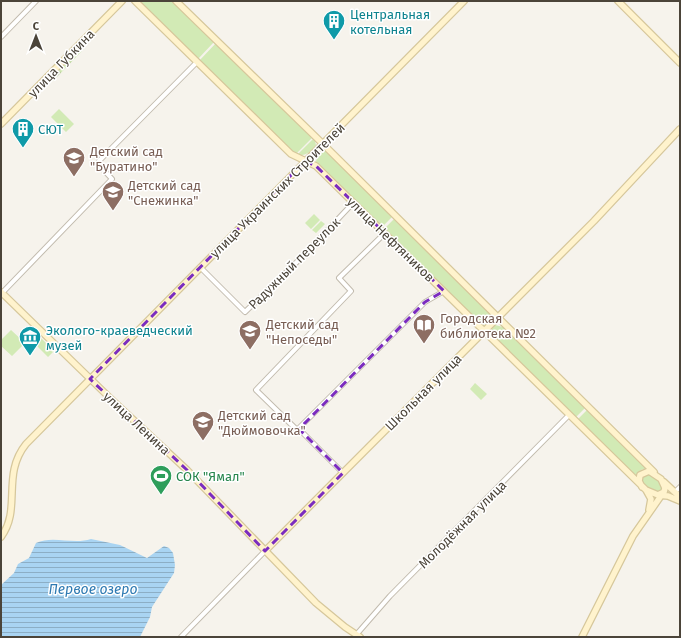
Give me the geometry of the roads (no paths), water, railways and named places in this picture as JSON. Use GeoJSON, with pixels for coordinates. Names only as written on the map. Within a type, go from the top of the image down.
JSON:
{"type":"FeatureCollection","features":[{"type":"Feature","properties":{"kind":"main road","name":"улица Губкина"},"geometry":{"type":"LineString","coordinates":[[1,124],[122,1]]}},
{"type":"Feature","properties":{"kind":"main road","name":"улица Нефтяников"},"geometry":{"type":"LineString","coordinates":[[135,1],[290,154],[316,166],[354,202],[644,488],[661,494],[680,497]]}},
{"type":"Feature","properties":{"kind":"main road","name":"улица Нефтяников"},"geometry":{"type":"LineString","coordinates":[[176,1],[656,473],[680,501]]}},
{"type":"Feature","properties":{"kind":"main road","name":"улица Украинских Строителей"},"geometry":{"type":"LineString","coordinates":[[1,537],[7,528],[10,518],[12,476],[19,454],[31,439],[464,1]]}},
{"type":"Feature","properties":{"kind":"main road"},"geometry":{"type":"LineString","coordinates":[[618,1],[680,63]]}},
{"type":"Feature","properties":{"kind":"main road","name":"Школьная улица"},"geometry":{"type":"LineString","coordinates":[[265,551],[594,221],[680,129]]}},
{"type":"Feature","properties":{"kind":"main road","name":"улица Ленина"},"geometry":{"type":"LineString","coordinates":[[1,292],[90,379],[182,465],[322,608],[358,636]]}},
{"type":"Feature","properties":{"kind":"main road"},"geometry":{"type":"LineString","coordinates":[[645,518],[651,502],[639,481],[642,473],[649,471],[656,473]]}},
{"type":"Feature","properties":{"kind":"main road"},"geometry":{"type":"LineString","coordinates":[[582,637],[624,553],[645,518],[657,503],[665,486],[661,478]]}},
{"type":"Feature","properties":{"kind":"main road"},"geometry":{"type":"LineString","coordinates":[[657,503],[674,495]]}},
{"type":"Feature","properties":{"kind":"street"},"geometry":{"type":"LineString","coordinates":[[1,37],[36,1]]}},
{"type":"Feature","properties":{"kind":"street"},"geometry":{"type":"LineString","coordinates":[[1,292],[112,179],[100,166],[99,161],[197,62]]}},
{"type":"Feature","properties":{"kind":"street","name":"Радужный переулок"},"geometry":{"type":"LineString","coordinates":[[200,267],[245,312],[303,256],[354,202]]}},
{"type":"Feature","properties":{"kind":"street"},"geometry":{"type":"LineString","coordinates":[[343,473],[256,390],[352,291],[339,278],[385,233]]}},
{"type":"Feature","properties":{"kind":"street"},"geometry":{"type":"LineString","coordinates":[[298,429],[425,302],[444,291]]}},
{"type":"Feature","properties":{"kind":"street","name":"Молодёжная улица"},"geometry":{"type":"LineString","coordinates":[[358,636],[390,596],[569,415]]}},
{"type":"Feature","properties":{"kind":"street"},"geometry":{"type":"LineString","coordinates":[[674,495],[680,487]]}},
{"type":"Feature","properties":{"kind":"street"},"geometry":{"type":"LineString","coordinates":[[181,637],[265,551]]}},
{"type":"Feature","properties":{"kind":"water","name":"Первое озеро"},"geometry":{"type":"Polygon","coordinates":[[[91,539],[120,545],[147,558],[164,546],[169,548],[173,553],[175,565],[174,573],[152,607],[150,617],[140,637],[1,637],[1,585],[14,573],[18,564],[29,558],[36,543],[49,540],[84,541],[91,539]]]}},
{"type":"Feature","properties":{"kind":"place","name":"Центральная котельная"},"geometry":{"type":"Point","coordinates":[334,40]}},
{"type":"Feature","properties":{"kind":"place","name":"СЮТ"},"geometry":{"type":"Point","coordinates":[23,148]}},
{"type":"Feature","properties":{"kind":"place","name":"Детский сад \"Буратино\""},"geometry":{"type":"Point","coordinates":[74,178]}},
{"type":"Feature","properties":{"kind":"place","name":"Детский сад \"Снежинка\""},"geometry":{"type":"Point","coordinates":[113,212]}},
{"type":"Feature","properties":{"kind":"place","name":"Городская библиотека №2"},"geometry":{"type":"Point","coordinates":[424,344]}},
{"type":"Feature","properties":{"kind":"place","name":"Детский сад \"Непоседы\""},"geometry":{"type":"Point","coordinates":[250,350]}},
{"type":"Feature","properties":{"kind":"place","name":"Эколого-краеведческий музей"},"geometry":{"type":"Point","coordinates":[30,356]}},
{"type":"Feature","properties":{"kind":"place","name":"Детский сад \"Дюймовочка\""},"geometry":{"type":"Point","coordinates":[203,442]}},
{"type":"Feature","properties":{"kind":"place","name":"СОК \"Ямал\""},"geometry":{"type":"Point","coordinates":[161,496]}}]}
